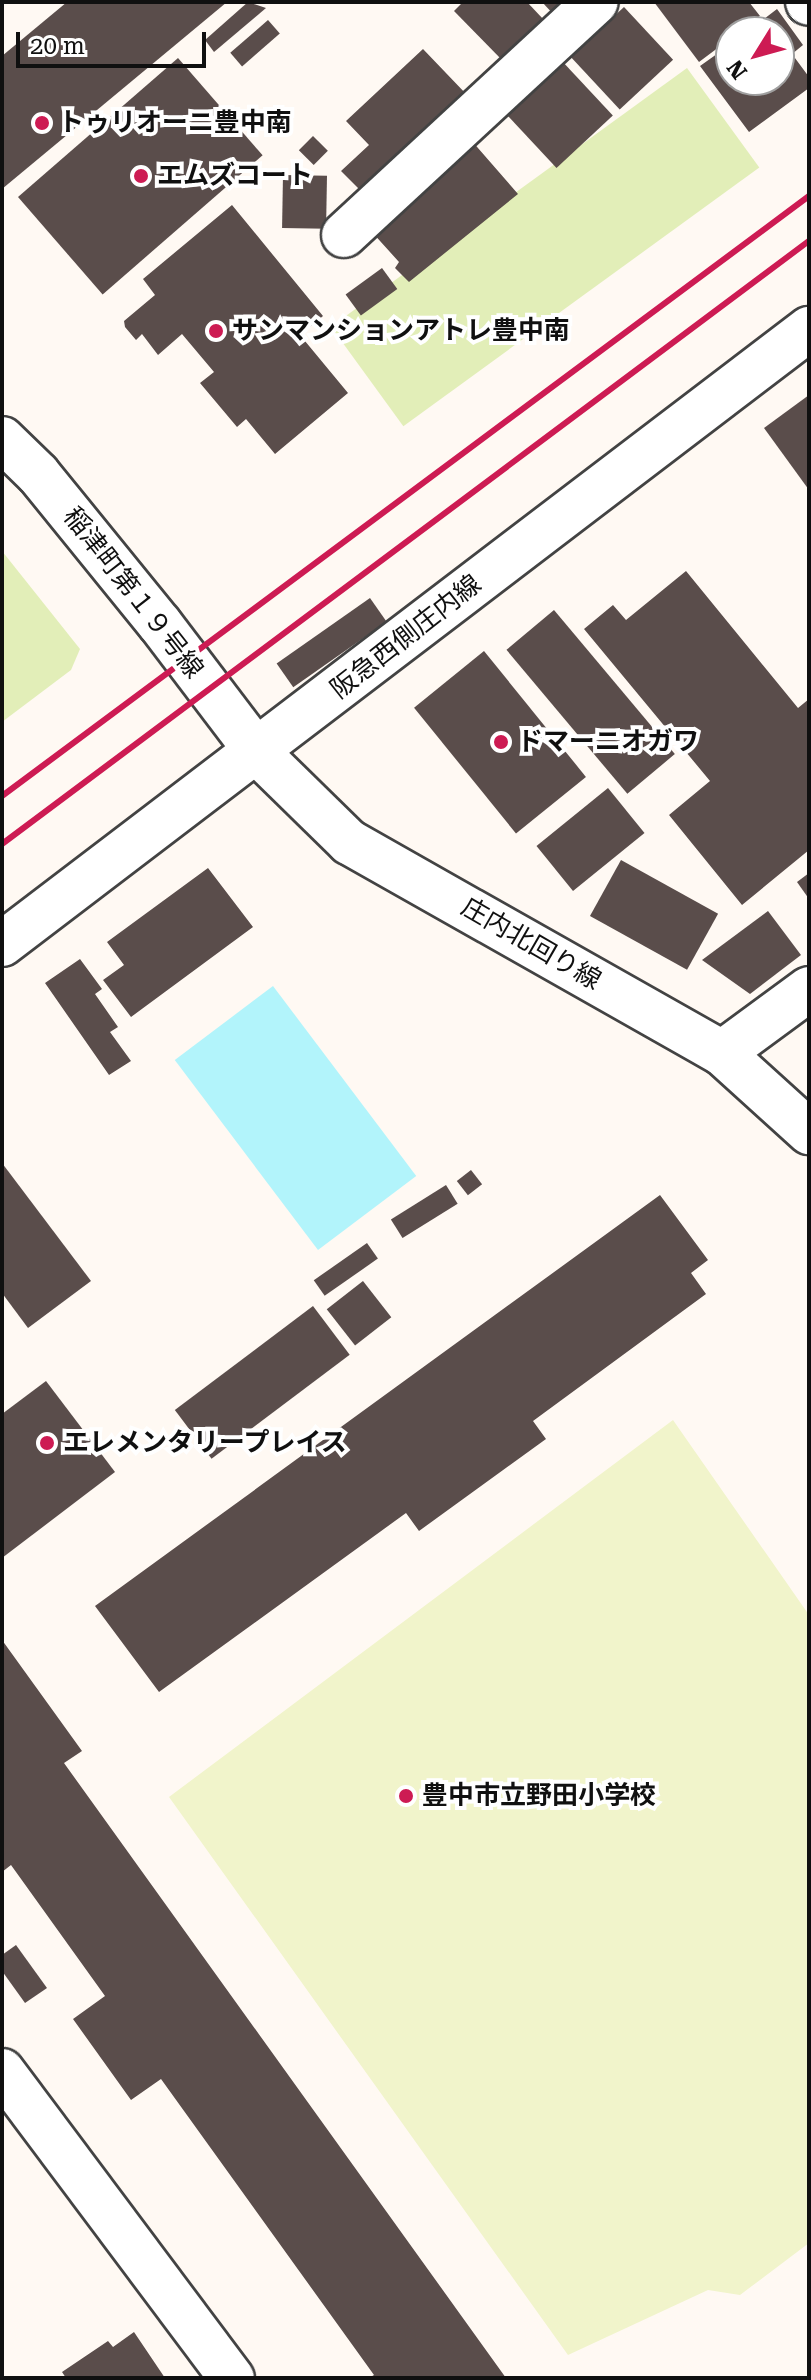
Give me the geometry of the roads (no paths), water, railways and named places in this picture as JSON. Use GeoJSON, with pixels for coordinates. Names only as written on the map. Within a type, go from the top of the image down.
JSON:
{"type":"FeatureCollection","features":[{"type":"Feature","properties":{"kind":"street"},"geometry":{"type":"LineString","coordinates":[[344,235],[596,2]]}},
{"type":"Feature","properties":{"kind":"street","name":"阪急西側庄内線"},"geometry":{"type":"LineString","coordinates":[[2,944],[809,329]]}},
{"type":"Feature","properties":{"kind":"street","name":"稲津町第１９号線"},"geometry":{"type":"LineString","coordinates":[[2,439],[38,474],[257,752]]}},
{"type":"Feature","properties":{"kind":"street","name":"庄内北回り線"},"geometry":{"type":"LineString","coordinates":[[257,752],[349,842],[722,1053],[809,1132]]}},
{"type":"Feature","properties":{"kind":"street"},"geometry":{"type":"LineString","coordinates":[[722,1053],[809,989]]}},
{"type":"Feature","properties":{"kind":"street"},"geometry":{"type":"LineString","coordinates":[[2,2071],[232,2378]]}},
{"type":"Feature","properties":{"kind":"water"},"geometry":{"type":"Polygon","coordinates":[[[273,986],[416,1176],[318,1250],[175,1060],[273,986]]]}},
{"type":"Feature","properties":{"kind":"railway"},"geometry":{"type":"LineString","coordinates":[[2,796],[809,196]]}},
{"type":"Feature","properties":{"kind":"railway"},"geometry":{"type":"LineString","coordinates":[[2,844],[809,241]]}},
{"type":"Feature","properties":{"kind":"place","name":"トゥリオーニ豊中南"},"geometry":{"type":"Point","coordinates":[42,123]}},
{"type":"Feature","properties":{"kind":"place","name":"エムズコート"},"geometry":{"type":"Point","coordinates":[141,176]}},
{"type":"Feature","properties":{"kind":"place","name":"サンマンションアトレ豊中南"},"geometry":{"type":"Point","coordinates":[216,331]}},
{"type":"Feature","properties":{"kind":"place","name":"ドマーニオガワ"},"geometry":{"type":"Point","coordinates":[501,742]}},
{"type":"Feature","properties":{"kind":"place","name":"エレメンタリープレイス"},"geometry":{"type":"Point","coordinates":[47,1443]}},
{"type":"Feature","properties":{"kind":"place","name":"豊中市立野田小学校"},"geometry":{"type":"Point","coordinates":[406,1796]}}]}
